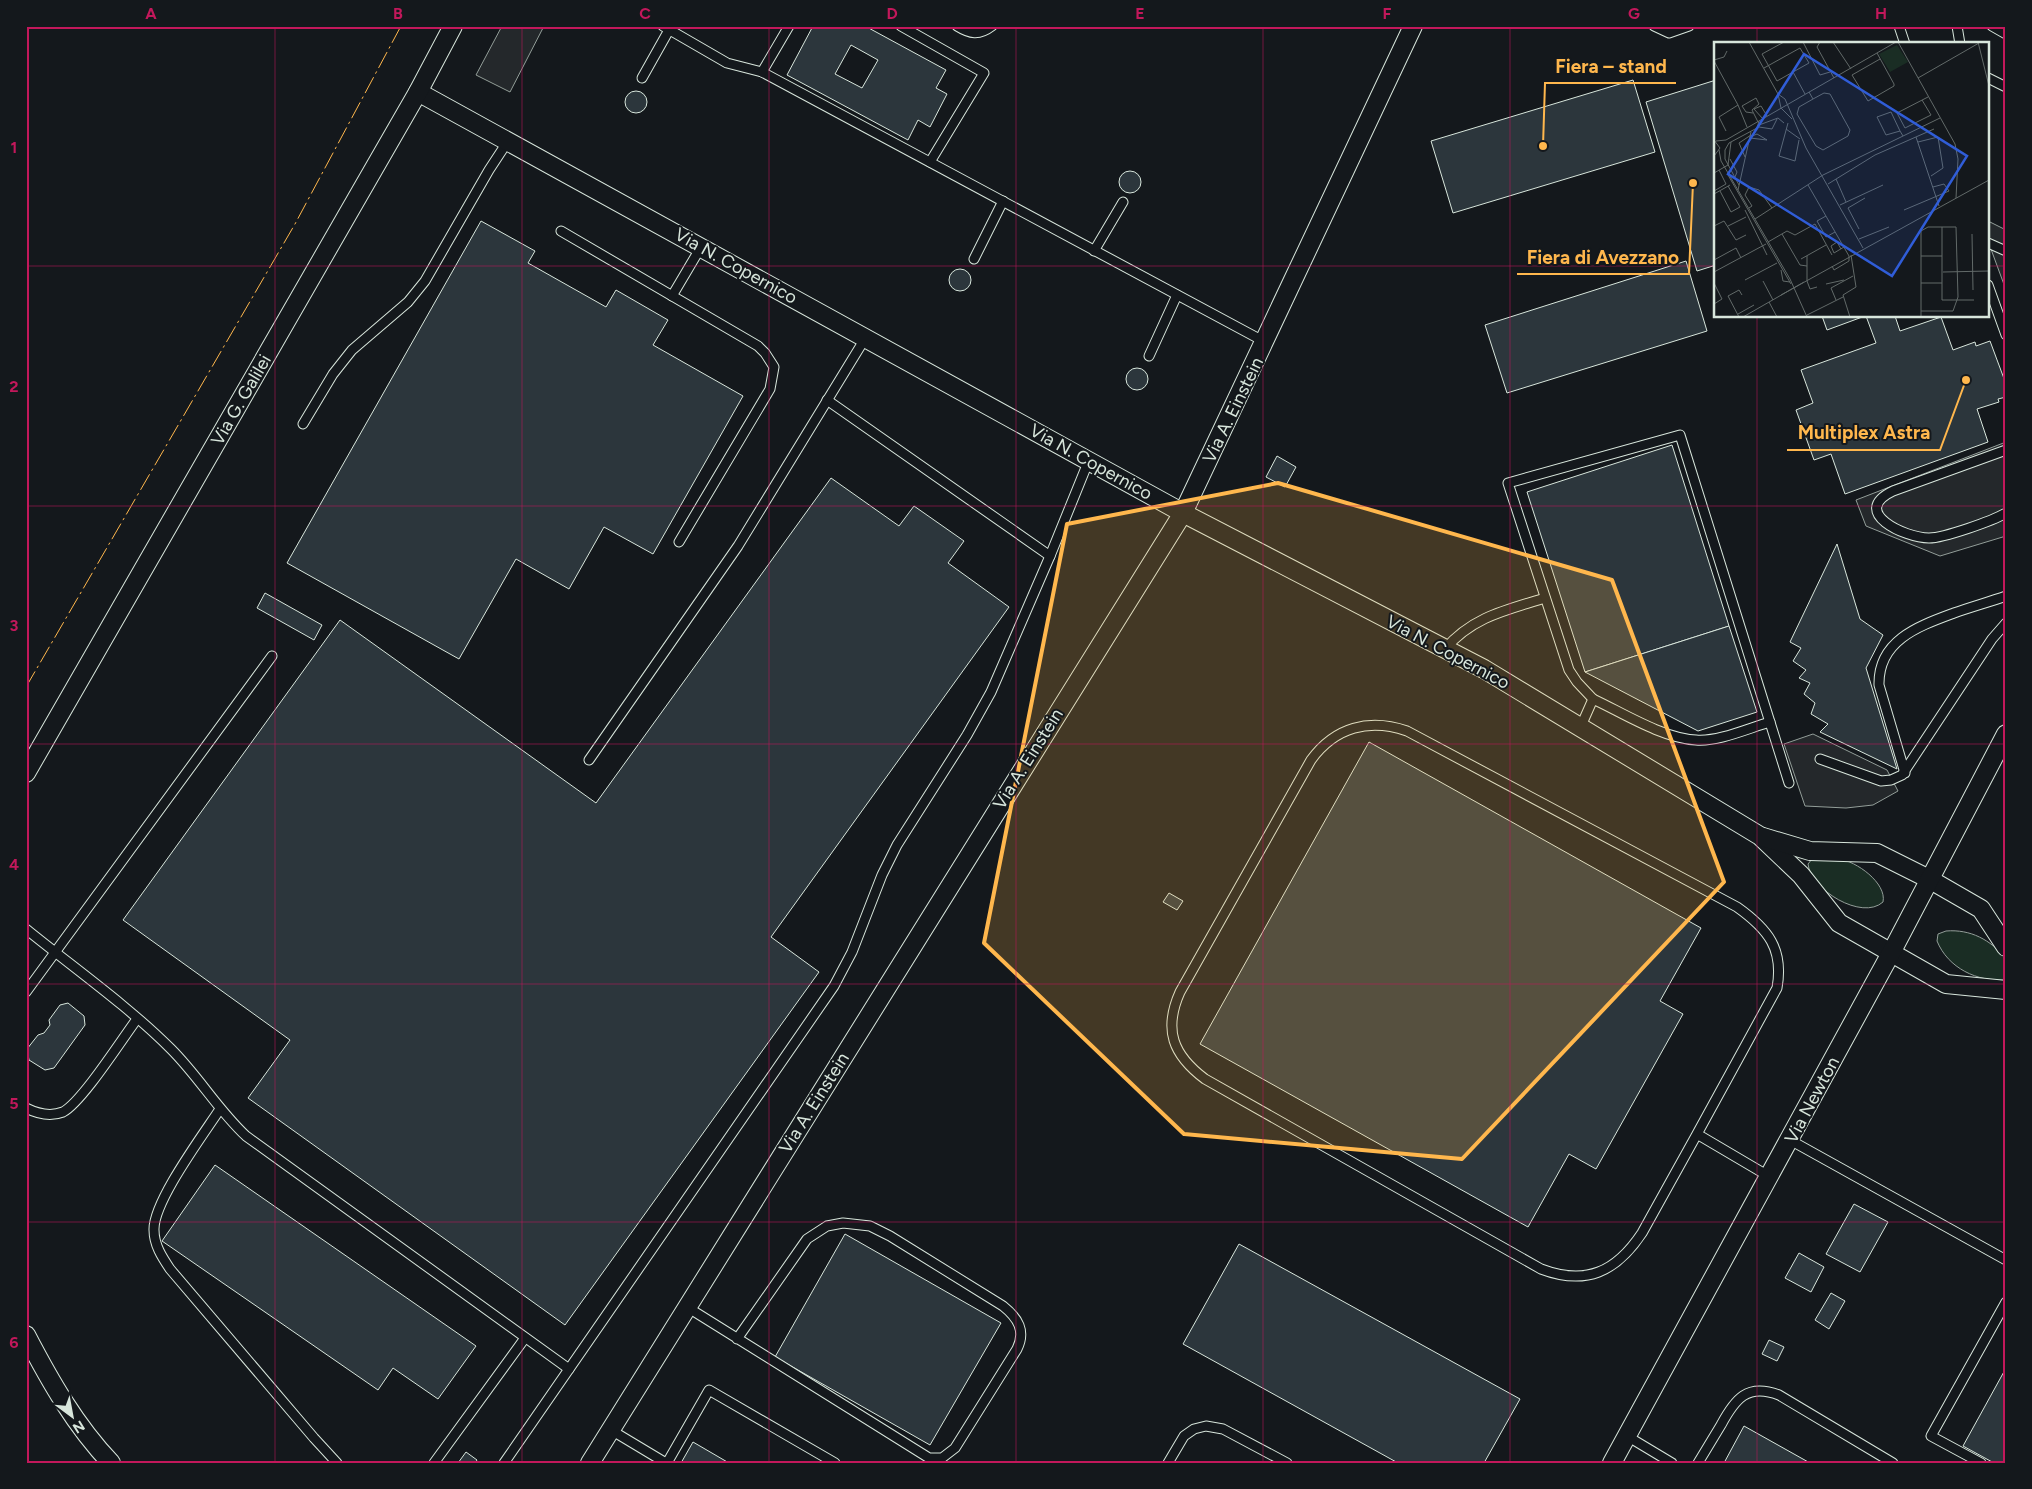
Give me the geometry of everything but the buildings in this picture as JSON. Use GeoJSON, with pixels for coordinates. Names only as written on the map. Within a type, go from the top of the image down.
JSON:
{"type":"FeatureCollection","features":[{"type":"Feature","properties":{"kind":"street","name":"Via G. Galilei"},"geometry":{"type":"LineString","coordinates":[[26,773],[418,92],[453,26]]}},
{"type":"Feature","properties":{"kind":"street","name":"Via A. Einstein"},"geometry":{"type":"LineString","coordinates":[[590,1463],[1183,513],[1413,26]]}},
{"type":"Feature","properties":{"kind":"street","name":"Via N. Copernico"},"geometry":{"type":"LineString","coordinates":[[418,92],[1183,513],[1484,669],[1760,836]]}},
{"type":"Feature","properties":{"kind":"street","name":"Via Newton"},"geometry":{"type":"LineString","coordinates":[[1612,1463],[1790,1140],[2006,734]]}},
{"type":"Feature","properties":{"kind":"street"},"geometry":{"type":"LineString","coordinates":[[1760,836],[1810,851],[1877,853],[1929,879],[1981,909],[2006,947]]}},
{"type":"Feature","properties":{"kind":"street"},"geometry":{"type":"LineString","coordinates":[[1760,836],[1801,875],[1839,923],[1946,984],[2006,990]]}},
{"type":"Feature","properties":{"kind":"street"},"geometry":{"type":"LineString","coordinates":[[26,1335],[69,1411],[111,1463]]}},
{"type":"Feature","properties":{"kind":"lane"},"geometry":{"type":"LineString","coordinates":[[762,72],[788,26]]}},
{"type":"Feature","properties":{"kind":"lane"},"geometry":{"type":"LineString","coordinates":[[900,26],[984,73],[930,162]]}},
{"type":"Feature","properties":{"kind":"lane"},"geometry":{"type":"LineString","coordinates":[[957,26],[971,33],[979,33],[992,26]]}},
{"type":"Feature","properties":{"kind":"lane"},"geometry":{"type":"LineString","coordinates":[[1654,26],[1669,33],[1689,26]]}},
{"type":"Feature","properties":{"kind":"lane"},"geometry":{"type":"LineString","coordinates":[[1899,26],[1904,42]]}},
{"type":"Feature","properties":{"kind":"lane"},"geometry":{"type":"LineString","coordinates":[[1957,26],[1960,42]]}},
{"type":"Feature","properties":{"kind":"lane"},"geometry":{"type":"LineString","coordinates":[[1992,26],[2006,34]]}},
{"type":"Feature","properties":{"kind":"lane"},"geometry":{"type":"LineString","coordinates":[[642,78],[666,28],[727,63],[762,72],[1265,342]]}},
{"type":"Feature","properties":{"kind":"lane"},"geometry":{"type":"LineString","coordinates":[[1990,79],[2006,87]]}},
{"type":"Feature","properties":{"kind":"lane"},"geometry":{"type":"LineString","coordinates":[[303,424],[333,374],[352,350],[400,309],[425,281],[489,170],[508,141]]}},
{"type":"Feature","properties":{"kind":"lane"},"geometry":{"type":"LineString","coordinates":[[974,259],[1003,201]]}},
{"type":"Feature","properties":{"kind":"lane"},"geometry":{"type":"LineString","coordinates":[[1094,250],[1123,202]]}},
{"type":"Feature","properties":{"kind":"lane"},"geometry":{"type":"LineString","coordinates":[[561,231],[758,346],[771,360],[774,367],[770,389],[679,542]]}},
{"type":"Feature","properties":{"kind":"lane"},"geometry":{"type":"LineString","coordinates":[[1990,244],[2006,251]]}},
{"type":"Feature","properties":{"kind":"lane"},"geometry":{"type":"LineString","coordinates":[[672,296],[701,247]]}},
{"type":"Feature","properties":{"kind":"lane"},"geometry":{"type":"LineString","coordinates":[[1990,291],[2006,335]]}},
{"type":"Feature","properties":{"kind":"lane"},"geometry":{"type":"LineString","coordinates":[[1149,356],[1177,295]]}},
{"type":"Feature","properties":{"kind":"lane"},"geometry":{"type":"LineString","coordinates":[[589,760],[738,546],[866,337]]}},
{"type":"Feature","properties":{"kind":"lane"},"geometry":{"type":"LineString","coordinates":[[827,400],[1050,556]]}},
{"type":"Feature","properties":{"kind":"lane"},"geometry":{"type":"LineString","coordinates":[[1770,722],[1722,736],[1696,740],[1663,732],[1593,699],[1576,682],[1569,670],[1508,483],[1680,435],[1770,722],[1789,783]]}},
{"type":"Feature","properties":{"kind":"lane"},"geometry":{"type":"LineString","coordinates":[[2006,450],[1885,494],[1877,505],[1878,512],[1886,525],[1899,531],[1929,538],[1943,536],[2006,513]]}},
{"type":"Feature","properties":{"kind":"lane"},"geometry":{"type":"LineString","coordinates":[[504,1463],[834,986],[852,952],[882,875],[897,845],[966,736],[991,692],[1089,460]]}},
{"type":"Feature","properties":{"kind":"lane"},"geometry":{"type":"LineString","coordinates":[[1905,772],[1879,685],[1879,675],[1887,656],[1898,640],[1916,628],[2006,596]]}},
{"type":"Feature","properties":{"kind":"lane"},"geometry":{"type":"LineString","coordinates":[[1445,649],[1464,629],[1480,620],[1545,598]]}},
{"type":"Feature","properties":{"kind":"lane"},"geometry":{"type":"LineString","coordinates":[[1820,758],[1880,781],[1891,780],[1905,772],[1992,638],[2006,623]]}},
{"type":"Feature","properties":{"kind":"lane"},"geometry":{"type":"LineString","coordinates":[[26,992],[272,656]]}},
{"type":"Feature","properties":{"kind":"lane"},"geometry":{"type":"LineString","coordinates":[[1580,726],[1593,699]]}},
{"type":"Feature","properties":{"kind":"lane"},"geometry":{"type":"LineString","coordinates":[[1382,725],[1407,732],[1737,907],[1764,929],[1776,953],[1779,964],[1777,988],[1696,1134],[1633,1247],[1610,1267],[1584,1276],[1569,1277],[1541,1269],[1205,1079],[1190,1067],[1178,1052],[1171,1031],[1174,1006],[1180,992],[1311,760],[1321,746],[1332,738],[1358,727],[1382,725]]}},
{"type":"Feature","properties":{"kind":"lane"},"geometry":{"type":"LineString","coordinates":[[26,929],[163,1041],[185,1064],[237,1128],[257,1145],[569,1369]]}},
{"type":"Feature","properties":{"kind":"lane"},"geometry":{"type":"LineString","coordinates":[[26,1108],[47,1115],[56,1114],[72,1105],[137,1018]]}},
{"type":"Feature","properties":{"kind":"lane"},"geometry":{"type":"LineString","coordinates":[[220,1109],[163,1197],[156,1213],[154,1229],[156,1243],[170,1269],[337,1463]]}},
{"type":"Feature","properties":{"kind":"lane"},"geometry":{"type":"LineString","coordinates":[[1696,1134],[1770,1177]]}},
{"type":"Feature","properties":{"kind":"lane"},"geometry":{"type":"LineString","coordinates":[[1790,1140],[2006,1260]]}},
{"type":"Feature","properties":{"kind":"lane"},"geometry":{"type":"LineString","coordinates":[[687,1307],[737,1339],[928,1460],[942,1458],[956,1448],[1017,1349],[1020,1342],[1020,1326],[1011,1312],[1003,1306],[898,1241],[870,1226],[843,1223],[820,1229],[802,1245],[737,1339]]}},
{"type":"Feature","properties":{"kind":"lane"},"geometry":{"type":"LineString","coordinates":[[1981,1463],[1932,1436],[2006,1302]]}},
{"type":"Feature","properties":{"kind":"lane"},"geometry":{"type":"LineString","coordinates":[[434,1463],[525,1338]]}},
{"type":"Feature","properties":{"kind":"lane"},"geometry":{"type":"LineString","coordinates":[[611,1430],[666,1463],[709,1390],[835,1463]]}},
{"type":"Feature","properties":{"kind":"lane"},"geometry":{"type":"LineString","coordinates":[[1698,1463],[1732,1406],[1744,1395],[1761,1391],[1779,1395],[1893,1463]]}},
{"type":"Feature","properties":{"kind":"lane"},"geometry":{"type":"LineString","coordinates":[[1168,1463],[1184,1436],[1206,1426],[1223,1429],[1287,1463]]}},
{"type":"Feature","properties":{"kind":"lane"},"geometry":{"type":"LineString","coordinates":[[1627,1436],[1672,1463]]}},
{"type":"Feature","properties":{"kind":"highlighted area"},"geometry":{"type":"Polygon","coordinates":[[[1278,483],[1612,580],[1724,882],[1462,1159],[1184,1134],[984,943],[1067,524],[1278,483]]]}},
{"type":"Feature","properties":{"kind":"green space"},"geometry":{"type":"Polygon","coordinates":[[[1812,859],[1839,859],[1861,868],[1869,874],[1880,888],[1883,902],[1874,907],[1863,908],[1839,900],[1818,884],[1811,874],[1808,864],[1812,859]]]}},
{"type":"Feature","properties":{"kind":"green space"},"geometry":{"type":"Polygon","coordinates":[[[1946,931],[1964,932],[1987,941],[2006,958],[2006,980],[1985,979],[1974,976],[1956,966],[1948,959],[1937,941],[1938,934],[1946,931]]]}},
{"type":"Feature","properties":{"kind":"shaded area"},"geometry":{"type":"Polygon","coordinates":[[[502,26],[544,26],[510,92],[476,75],[502,26]]]}},
{"type":"Feature","properties":{"kind":"shaded area"},"geometry":{"type":"Polygon","coordinates":[[[1990,222],[2006,230],[2006,290],[1990,246],[1990,222]]]}},
{"type":"Feature","properties":{"kind":"shaded area"},"geometry":{"type":"Polygon","coordinates":[[[2006,442],[2006,536],[1940,556],[1866,526],[1856,500],[2006,442]]]}},
{"type":"Feature","properties":{"kind":"shaded area"},"geometry":{"type":"Polygon","coordinates":[[[1813,734],[1887,770],[1898,791],[1873,805],[1846,808],[1805,806],[1784,744],[1813,734]]]}},
{"type":"Feature","properties":{"kind":"power"},"geometry":{"type":"LineString","coordinates":[[26,687],[295,224],[401,26]]}},
{"type":"Feature","properties":{"kind":"place","name":"Fiera – stand"},"geometry":{"type":"Point","coordinates":[1543,146]}},
{"type":"Feature","properties":{"kind":"place","name":"Fiera di Avezzano"},"geometry":{"type":"Point","coordinates":[1693,183]}},
{"type":"Feature","properties":{"kind":"place","name":"Multiplex Astra"},"geometry":{"type":"Point","coordinates":[1966,380]}}]}
